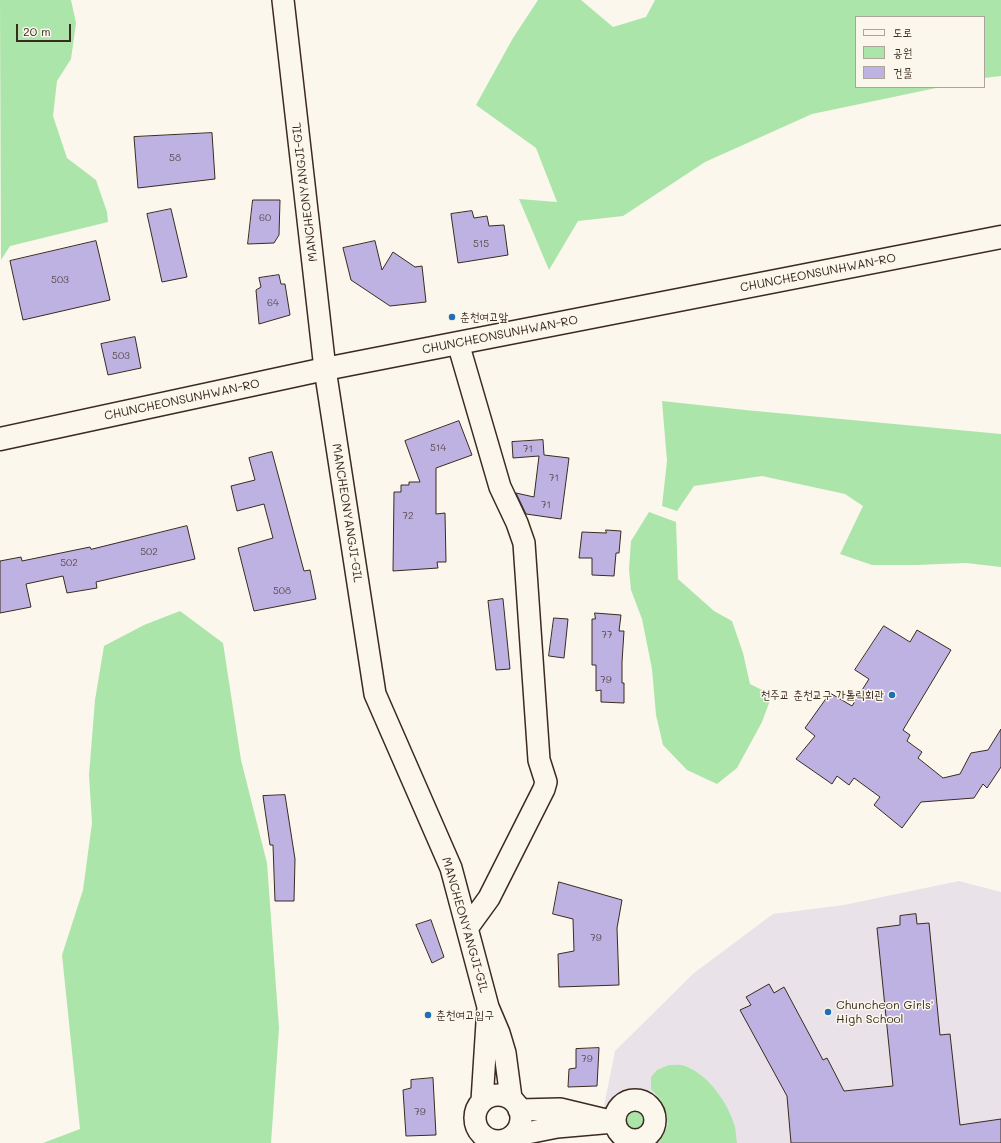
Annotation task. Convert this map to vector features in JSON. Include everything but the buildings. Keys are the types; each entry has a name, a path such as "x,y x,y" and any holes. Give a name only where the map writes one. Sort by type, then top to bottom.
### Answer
{"street":[{"name":"MANCHEONYANGJI-GIL","path":"283,0 325,369 375,694 451,868 468,927 488,1007"},
{"name":"CHUNCHEONSUNHWAN-RO","path":"0,439 325,369 1001,237"},
{"path":"458,343 500,487 517,522 524,543 539,760 546,782 544,789 489,898 468,927"},
{"path":"482,1102 488,1007"},
{"path":"488,1007 499,1033 515,1104 521,1117 517,1130 504,1140"},
{"path":"496,1095 504,1096 515,1104 560,1109 614,1122 557,1127 504,1140 491,1140 484,1136 476,1123 475,1115 477,1108 482,1102 488,1097 496,1095"}],"shaded area":[{"name":"Chuncheon Girls' High School","path":"959,881 1001,892 1001,1143 625,1143 602,1116 615,1051 694,973 773,914 844,905"}],"green space":[{"path":"0,0 71,0 76,23 71,59 57,81 53,116 67,158 96,180 107,212 108,222 10,246 1,260"},
{"path":"538,0 581,0 613,27 646,17 655,0 1001,0 1001,76 985,78 985,16 855,16 855,88 936,88 812,114 705,162 623,216 578,221 549,270 519,199 557,202 536,148 476,105 513,38"},
{"path":"662,401 1001,434 1001,567 966,563 872,565 840,554 863,506 845,494 762,476 694,486 677,511 662,506 667,461"},
{"path":"649,512 676,522 678,579 714,611 732,621 743,653 750,684 772,695 762,722 737,768 717,784 687,770 663,745 656,715 652,669 642,619 631,590 629,569 631,541"},
{"path":"180,611 223,643 241,760 267,863 279,1028 271,1143 43,1143 80,1129 62,955 83,890 92,823 89,775 95,700 104,646 144,625"},
{"path":"669,1065 685,1066 694,1070 710,1083 728,1109 735,1127 737,1143 659,1143 668,1125 666,1112 661,1100 651,1089 651,1077 657,1070"},
{"path":"636,1108 645,1111 648,1120 645,1129 636,1132 627,1129 624,1120 627,1111"}],"place":[{"name":"춘천여고앞","path":"452,317"},
{"name":"천주교 춘천교구 가톨릭회관","path":"892,695"},
{"name":"Chuncheon Girls' High School","path":"828,1012"},
{"name":"춘천여고입구","path":"428,1015"}]}
